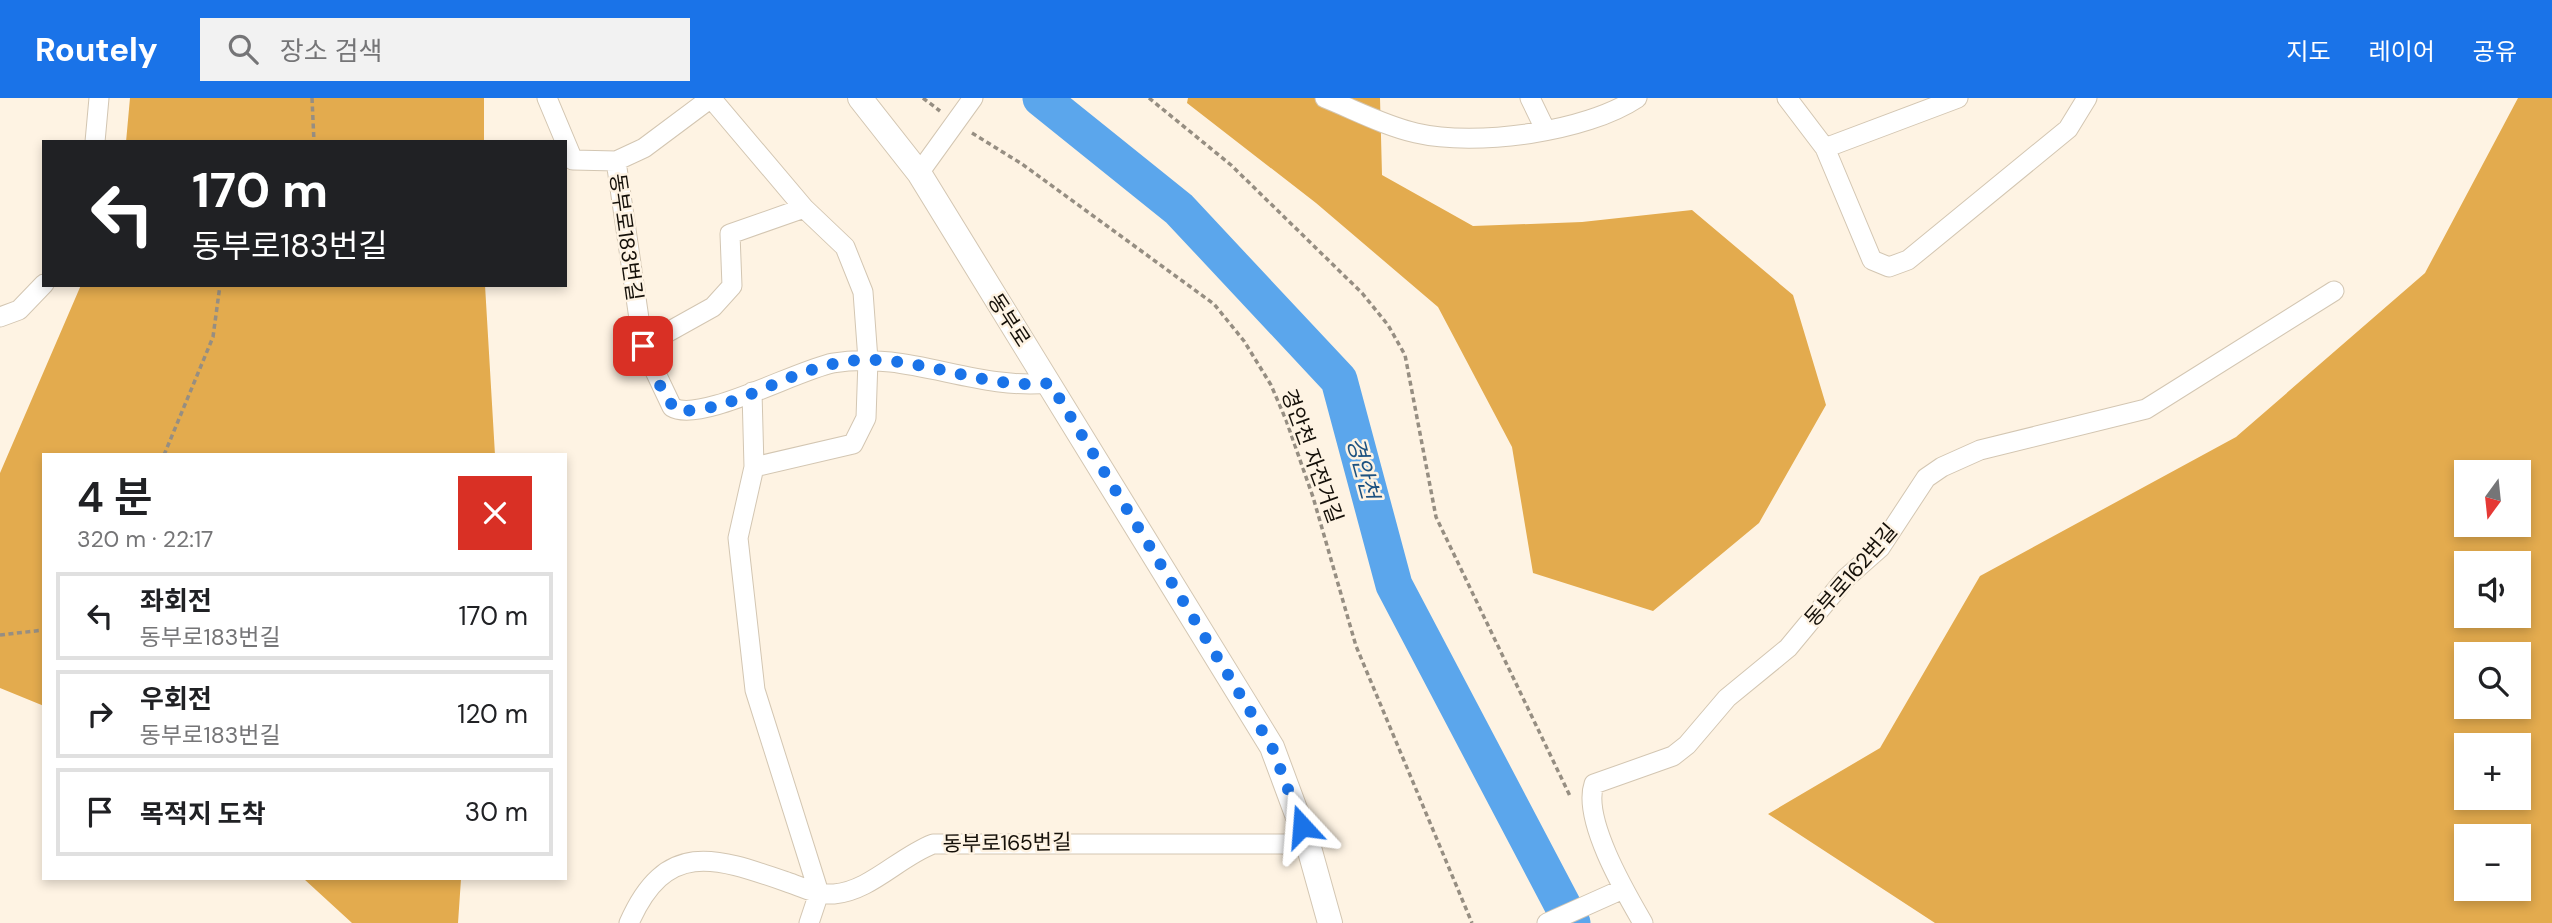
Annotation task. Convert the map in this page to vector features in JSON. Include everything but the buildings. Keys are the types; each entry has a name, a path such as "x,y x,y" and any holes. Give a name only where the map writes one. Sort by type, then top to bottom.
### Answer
{"main road":[{"name":"동부로","path":"860,98 923,167 1050,383 1272,747 1308,844 1330,923"},
{"path":"880,98 1279,736 1320,840 1341,923"}],"street":[{"path":"95,140 99,98"},
{"path":"547,98 565,140"},
{"path":"711,98 804,208 845,247 863,292 869,359 866,418 853,444 754,467"},
{"name":"동부로183번길","path":"711,98 644,148 616,161 643,346 666,399 680,412 716,406 814,367 869,359 917,364 996,383 1021,386 1050,383"},
{"path":"923,167 973,98"},
{"path":"1325,98 1393,126 1438,136 1471,138 1545,129 1594,118 1637,98"},
{"path":"1530,98 1545,129"},
{"path":"1787,98 1825,148 1872,261 1889,267 1898,265 2068,129 2087,98"},
{"path":"1825,148 1958,98"},
{"path":"567,146 573,160 616,161"},
{"path":"643,346 713,307 732,286 730,234 804,208"},
{"path":"0,317 19,310 42,286"},
{"name":"동부로162번길","path":"1623,889 1591,808 1594,784 1673,756 1687,746 1727,698 1788,648 1846,578 1880,548 1926,478 1942,467 1980,450 2146,409 2248,342 2334,291"},
{"path":"752,392 754,467 738,538 755,690 819,893 809,923"},
{"name":"동부로165번길","path":"629,923 639,901 663,872 677,864 694,860 714,860 737,865 819,893 835,894 853,889 913,852 933,844 962,841 1308,844"},
{"path":"1547,923 1623,889 1643,923"}],"path":[{"path":"312,98 314,140"},
{"name":"경안천 자전거길","path":"923,98 956,123 1022,164 1214,304 1244,341 1271,385 1286,420 1313,497 1356,646 1472,923"},
{"path":"1149,98 1231,165 1362,293 1388,325 1405,355 1436,517 1573,802"},
{"path":"165,453 213,337 220,287"},
{"path":"0,635 42,630"}],"shaded area":[{"path":"130,98 484,98 484,140 126,140"},
{"path":"1188,98 1380,98 1382,175 1473,226 1582,222 1692,210 1793,295 1826,405 1759,523 1653,611 1533,573 1512,447 1438,307 1316,203 1187,103"},
{"path":"2518,98 2552,98 2552,923 1935,923 1768,814 1880,748 1980,576 2236,437 2425,273"},
{"path":"80,287 485,287 495,453 42,453 42,705 0,688 0,473"},
{"path":"305,880 461,880 458,923 352,923"}],"waterway":[{"name":"경안천","path":"1041,98 1179,209 1339,380 1394,585 1572,923"}],"route":[{"path":"643,346 666,399 680,412 716,406 814,367 869,359 917,364 961,377 996,383 1021,386 1050,383 1272,747 1302,826"}]}
